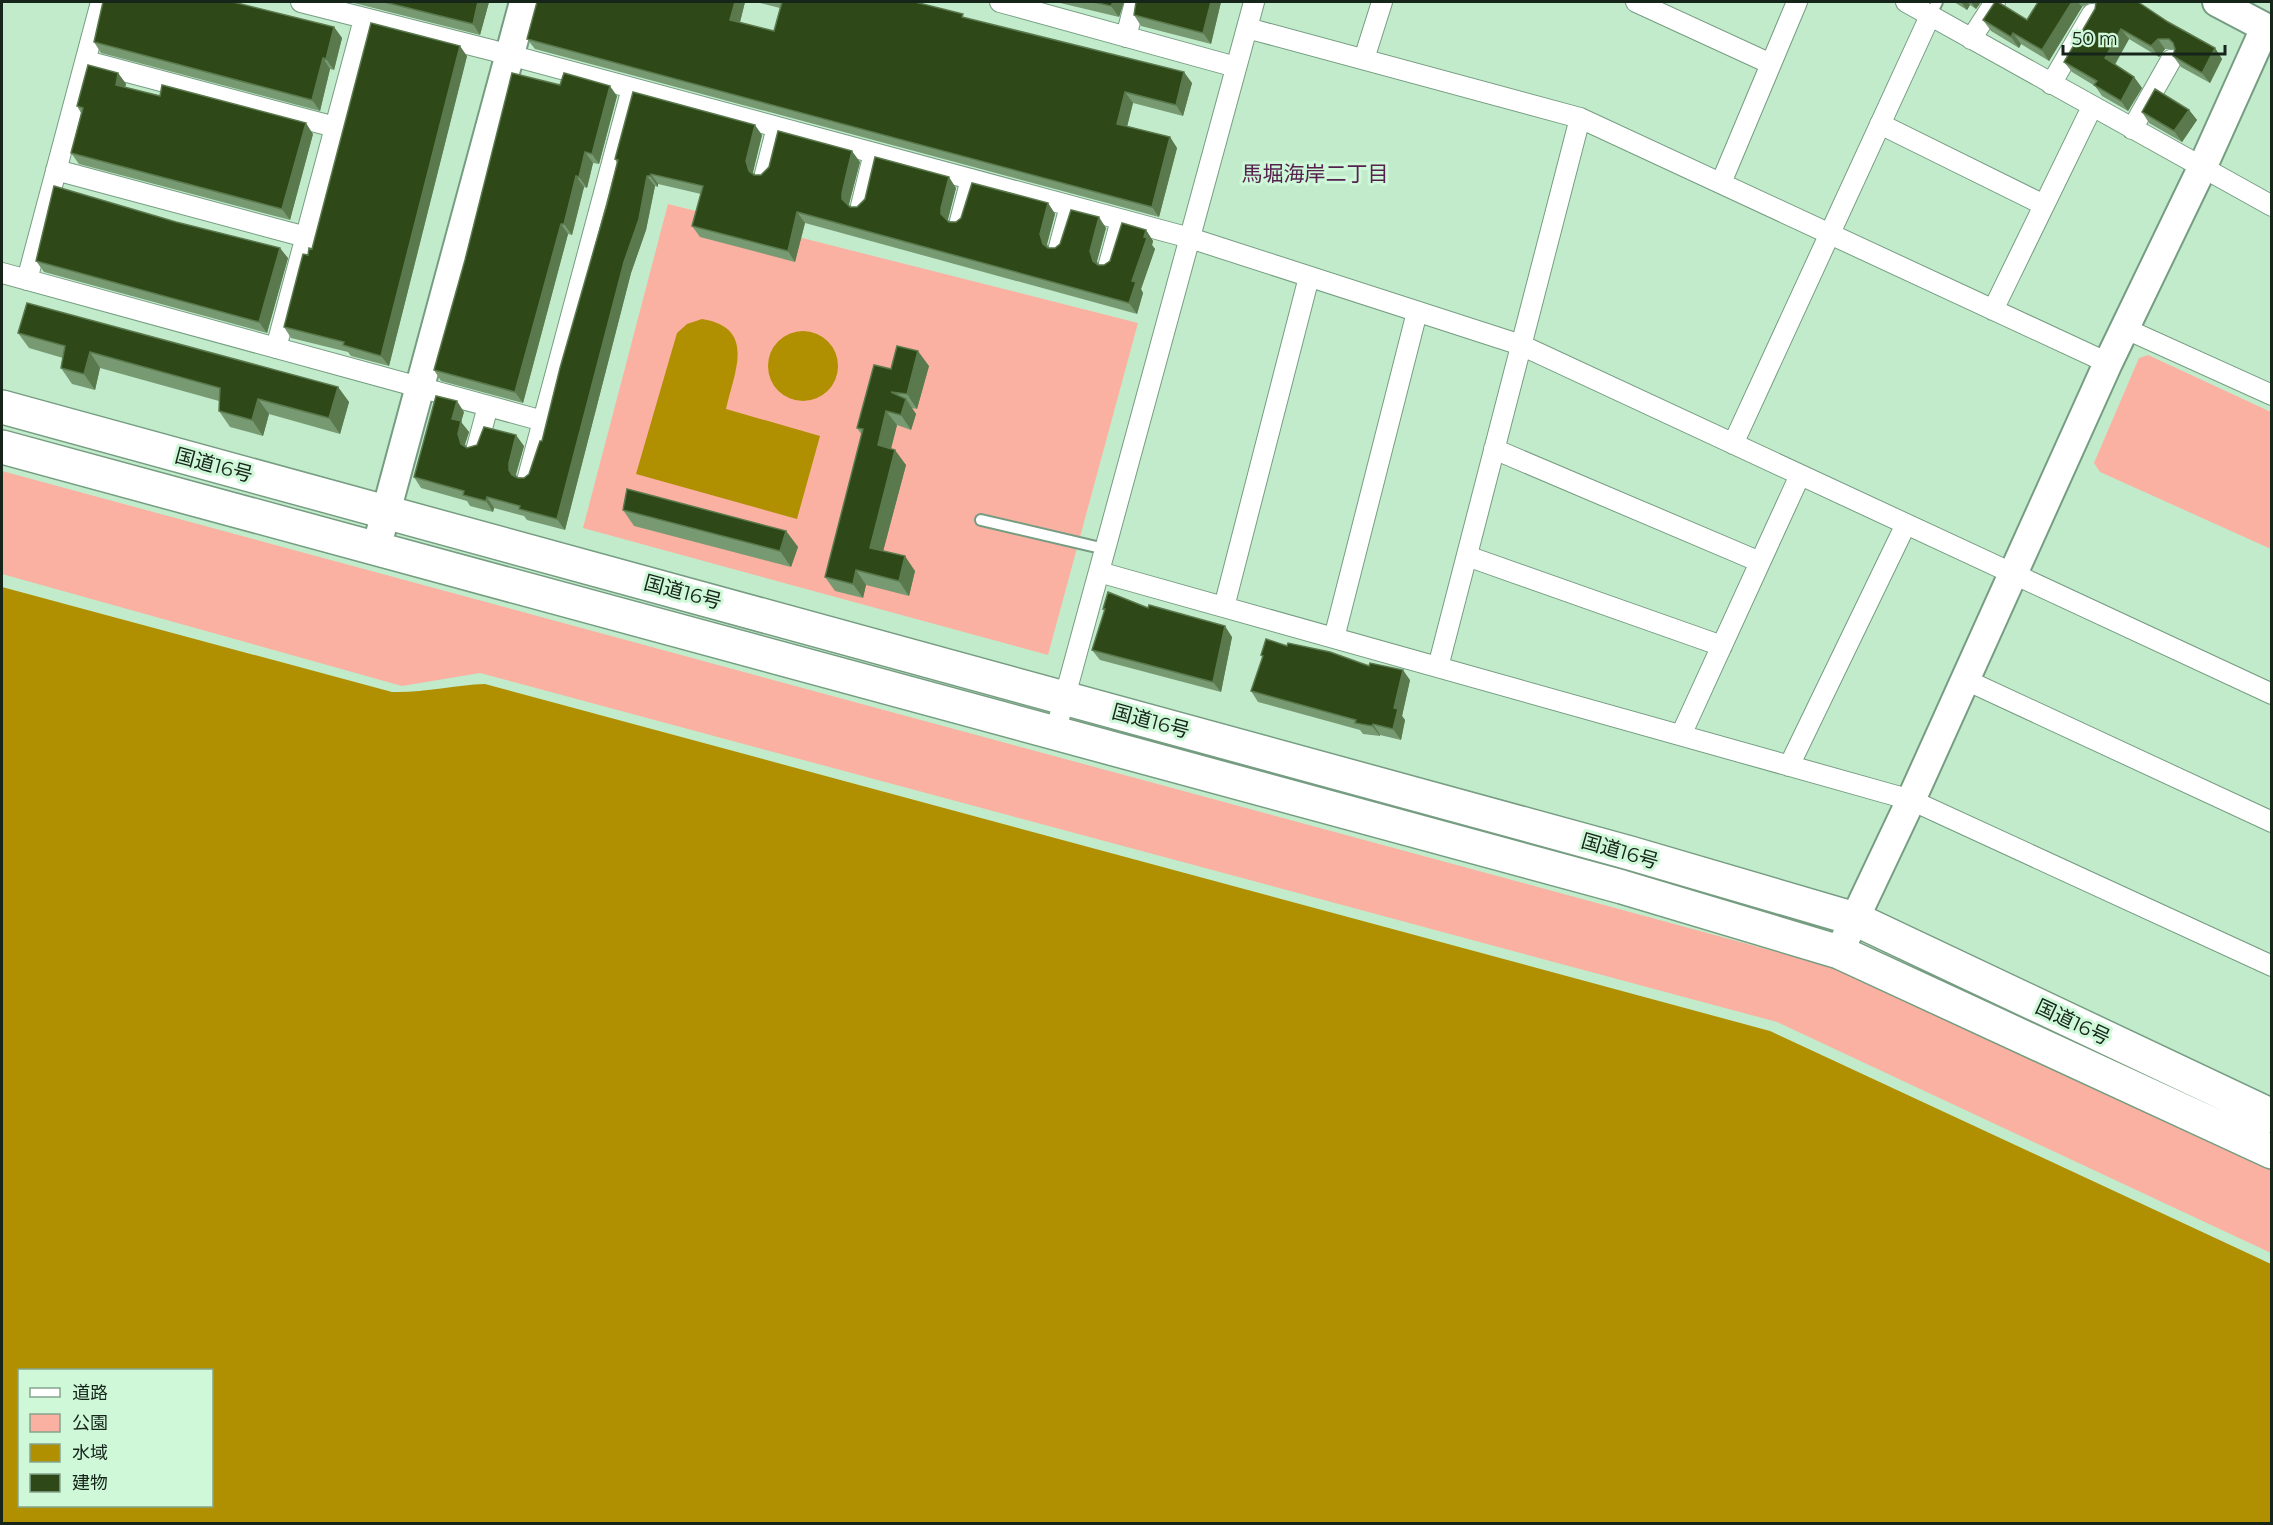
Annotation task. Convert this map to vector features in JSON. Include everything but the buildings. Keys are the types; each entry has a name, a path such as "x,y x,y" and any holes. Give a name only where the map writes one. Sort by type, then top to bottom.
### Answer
{"highway":[{"name":"国道16号","path":"2,407 1630,853 1855,919 2271,1116"},
{"name":"国道16号","path":"2,447 1622,887 1839,952 2271,1152"}],"street":[{"path":"27,280 101,2"},
{"path":"301,2 510,55 1190,238 1521,345 2271,694"},
{"path":"376,549 524,2"},
{"path":"1000,2 1236,68"},
{"path":"1126,37 1135,2"},
{"path":"1055,733 1254,2"},
{"path":"1364,59 1382,2"},
{"path":"1636,2 1771,64"},
{"path":"1721,183 1797,2"},
{"path":"1906,2 1934,9 1971,39 2271,206"},
{"path":"1971,39 1995,2"},
{"path":"1839,952 1966,680 2108,363 2268,29 2221,3"},
{"path":"1733,444 1934,9"},
{"path":"2051,84 2092,14"},
{"path":"276,348 364,19"},
{"path":"1247,28 1580,118 2108,363"},
{"path":"2133,129 2171,60"},
{"path":"86,61 335,127"},
{"path":"528,477 632,88"},
{"path":"1993,310 2092,107"},
{"path":"1438,667 1580,118"},
{"path":"1880,124 2044,205"},
{"path":"765,174 777,127"},
{"path":"861,206 874,153"},
{"path":"56,170 306,237"},
{"path":"960,221 971,179"},
{"path":"1059,247 1070,206"},
{"path":"1109,264 1121,220"},
{"path":"2,273 543,421"},
{"path":"1224,607 1309,277"},
{"path":"1335,638 1417,312"},
{"path":"2126,329 2271,395"},
{"path":"477,447 488,406"},
{"path":"1494,449 1760,562"},
{"path":"1681,735 1800,475"},
{"path":"1790,766 1906,524"},
{"path":"1467,556 1722,646"},
{"path":"1099,572 1911,800 2271,966"},
{"path":"1966,680 2271,822"}],"lane":[{"path":"981,520 1105,549"}],"green space":[{"path":"668,204 1138,323 1048,655 583,528"},
{"path":"2148,355 2271,412 2271,549 2100,472 2094,463 2139,358"},
{"path":"2,471 1833,967 2271,1170 2271,1253 1777,1022 480,673 402,686 2,574"}],"water":[{"path":"702,319 719,324 730,332 736,342 738,354 726,409 820,436 797,519 636,474 677,333 687,324"},
{"path":"803,331 816,334 828,341 835,353 838,366 835,379 828,391 816,398 803,401 790,398 778,391 771,379 768,366 771,353 778,341 790,334"},
{"path":"2,587 392,692 485,684 1770,1031 2271,1264 2271,1523 2,1523"}],"district":[{"name":"馬堀海岸二丁目","path":"1315,174"}]}
